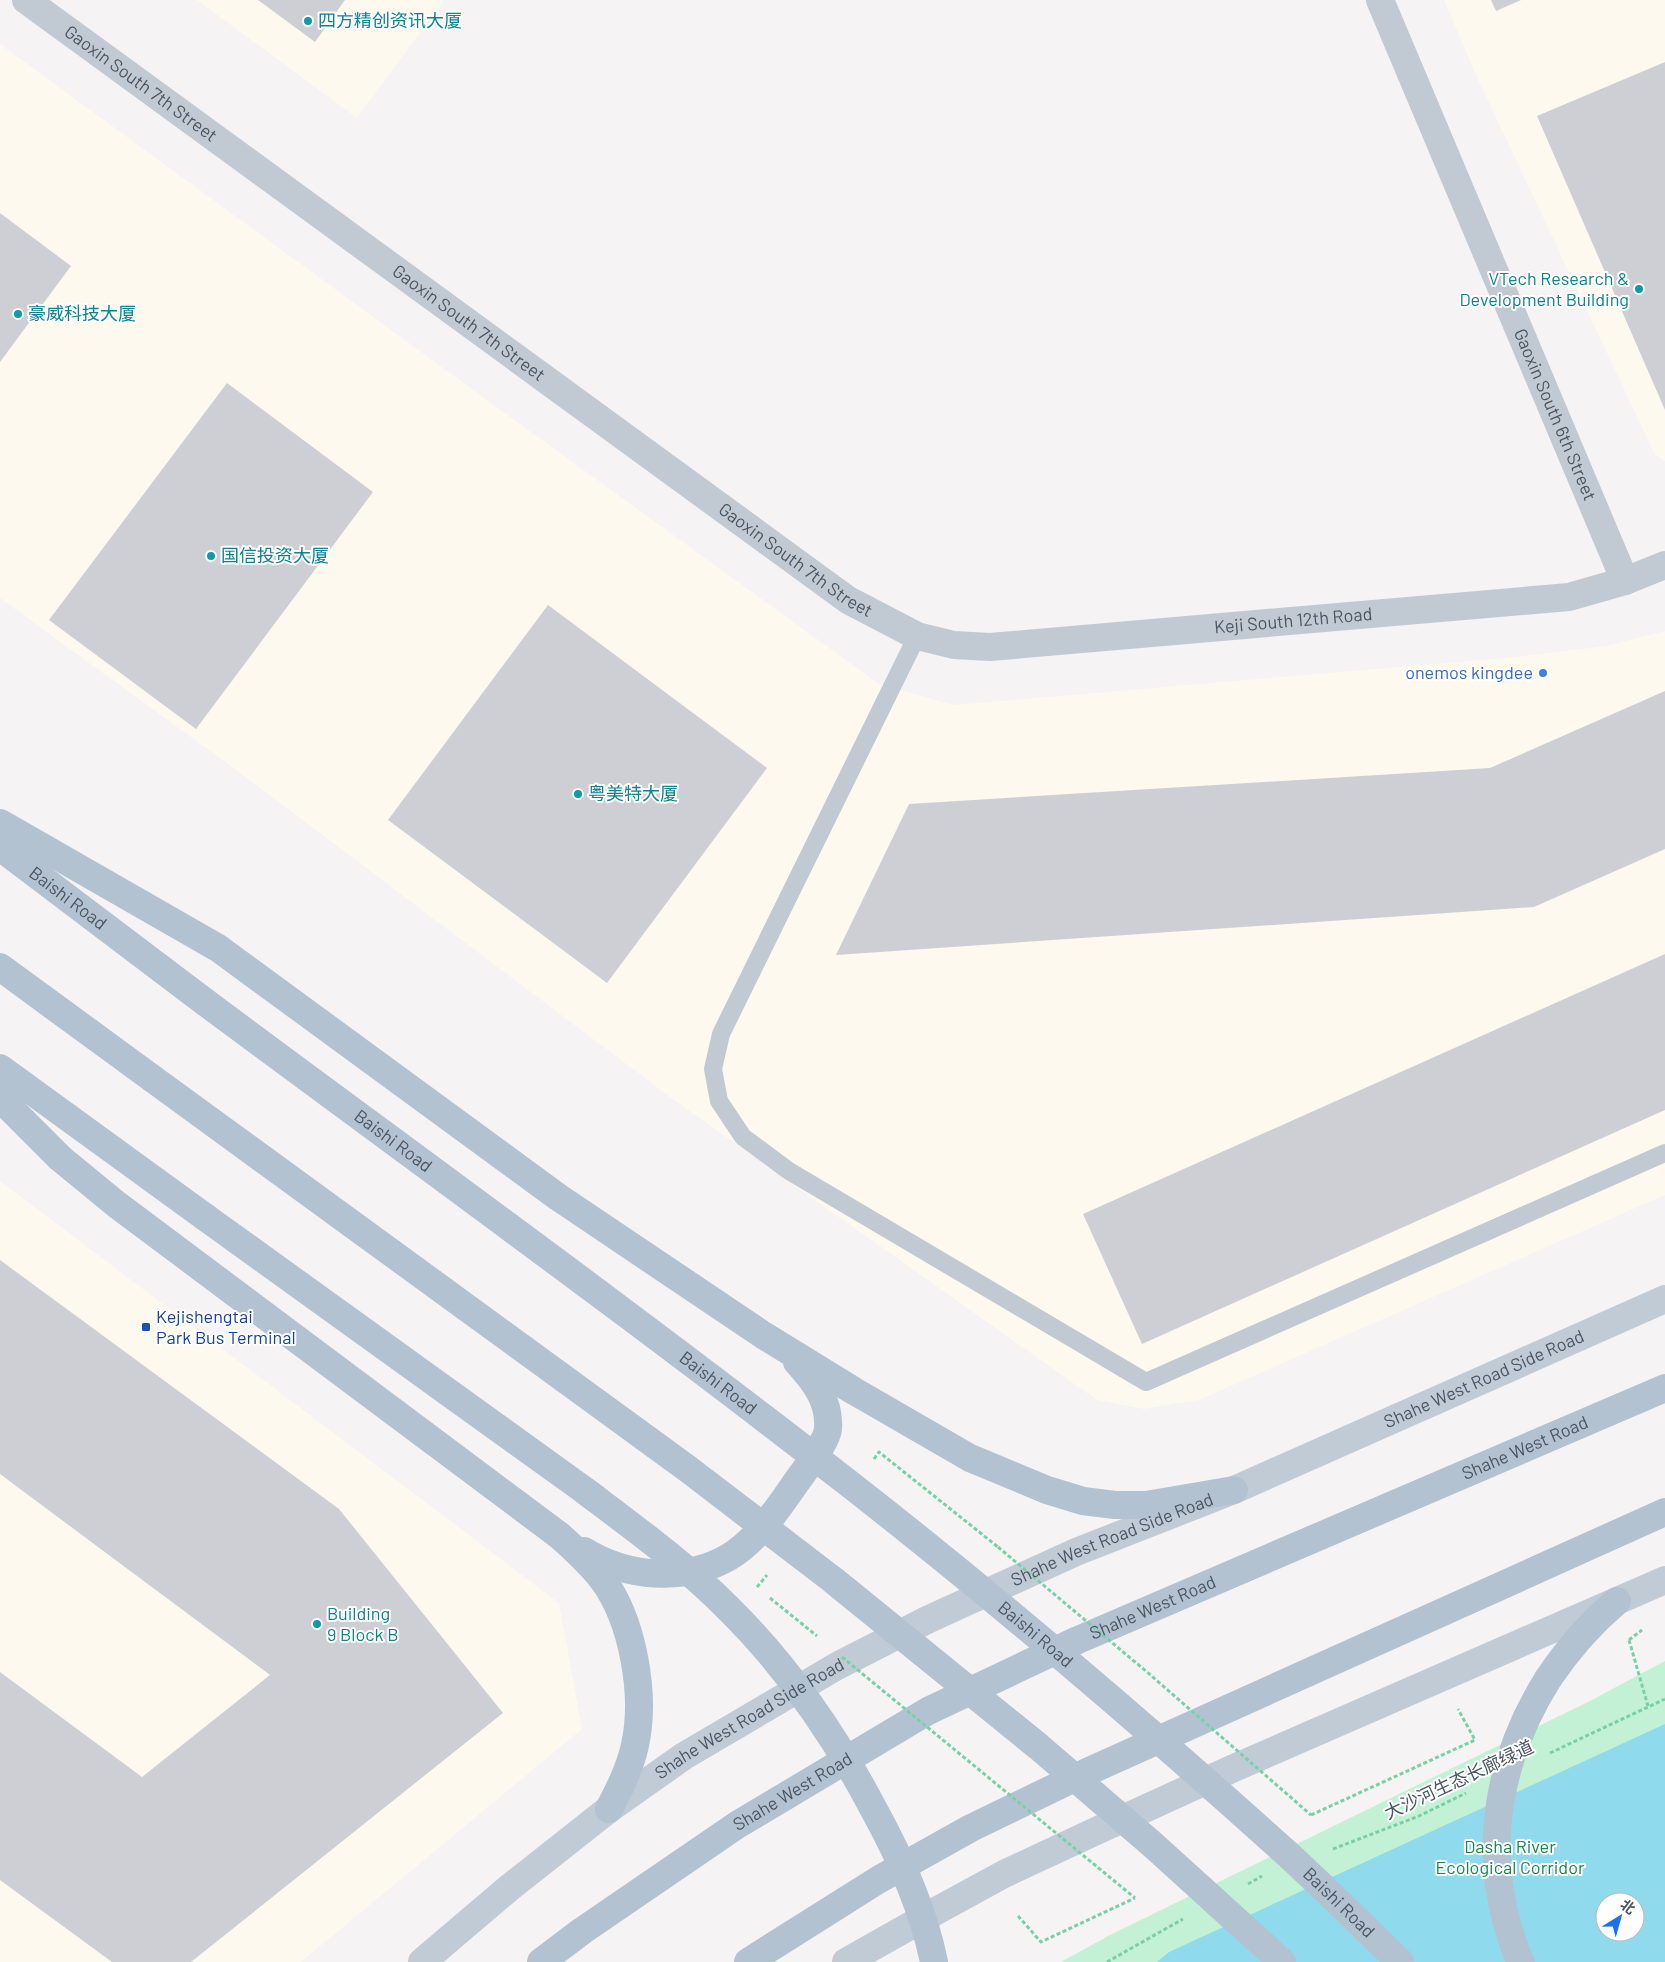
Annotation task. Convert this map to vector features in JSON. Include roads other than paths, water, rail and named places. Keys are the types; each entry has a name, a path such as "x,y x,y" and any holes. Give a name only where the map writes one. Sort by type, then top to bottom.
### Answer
{"main road":[{"path":"0,823 218,948 558,1197 763,1335 854,1391 970,1458 1047,1490 1083,1501 1115,1505 1146,1505 1234,1490"},
{"name":"Baishi Road","path":"0,847 205,1002 722,1386 848,1483 980,1589 1124,1710 1285,1852 1400,1962"},
{"path":"0,967 688,1469 832,1580 1039,1747 1153,1845 1282,1962"},
{"path":"0,1068 584,1490 640,1533 726,1606 762,1644 796,1685 829,1730 857,1778 901,1864 918,1907 934,1962"},
{"path":"0,1098 60,1158 116,1204 560,1536 594,1557 621,1568 651,1573 681,1573 706,1567 729,1556 752,1538 774,1513 810,1462 828,1431 827,1406 817,1385 795,1359 763,1335"},
{"name":"Shahe West Road Side Road","path":"422,1962 509,1888 609,1809 684,1756 752,1714 845,1662 927,1620 1058,1560 1234,1490 1665,1299"},
{"name":"Shahe West Road","path":"542,1962 606,1914 737,1825 928,1711 1078,1640 1665,1388"},
{"path":"748,1962 878,1880 980,1824 1086,1772 1665,1512"},
{"path":"560,1536 603,1580 623,1622 635,1663 639,1717 635,1744 625,1778 609,1809"},
{"path":"846,1962 1004,1874 1094,1832 1234,1768 1665,1580"},
{"path":"1521,1962 1516,1954 1501,1901 1496,1851 1498,1815 1503,1785 1522,1726 1548,1679 1578,1638 1617,1601"}],"street":[{"name":"Gaoxin South 7th Street","path":"26,0 848,600 916,636"},
{"name":"Gaoxin South 6th Street","path":"1380,0 1625,581"},
{"name":"Keji South 12th Road","path":"916,636 954,645 990,648 1569,597 1625,581 1665,565"}],"lane":[{"path":"916,636 721,1034 713,1069 719,1101 743,1137 789,1171 1146,1382 1665,1153"}],"water":[{"name":"Dasha River Ecological Corridor","path":"1665,1724 1665,1962 1157,1962 1169,1952"}],"place":[{"name":"四方精创资讯大厦","path":"308,21"},
{"name":"VTech Research & Development Building","path":"1639,289"},
{"name":"豪威科技大厦","path":"18,314"},
{"name":"国信投资大厦","path":"211,556"},
{"name":"onemos kingdee","path":"1543,673"},
{"name":"粤美特大厦","path":"578,794"},
{"name":"Kejishengtai Park Bus Terminal","path":"146,1327"},
{"name":"Building 9 Block B","path":"317,1624"}]}
